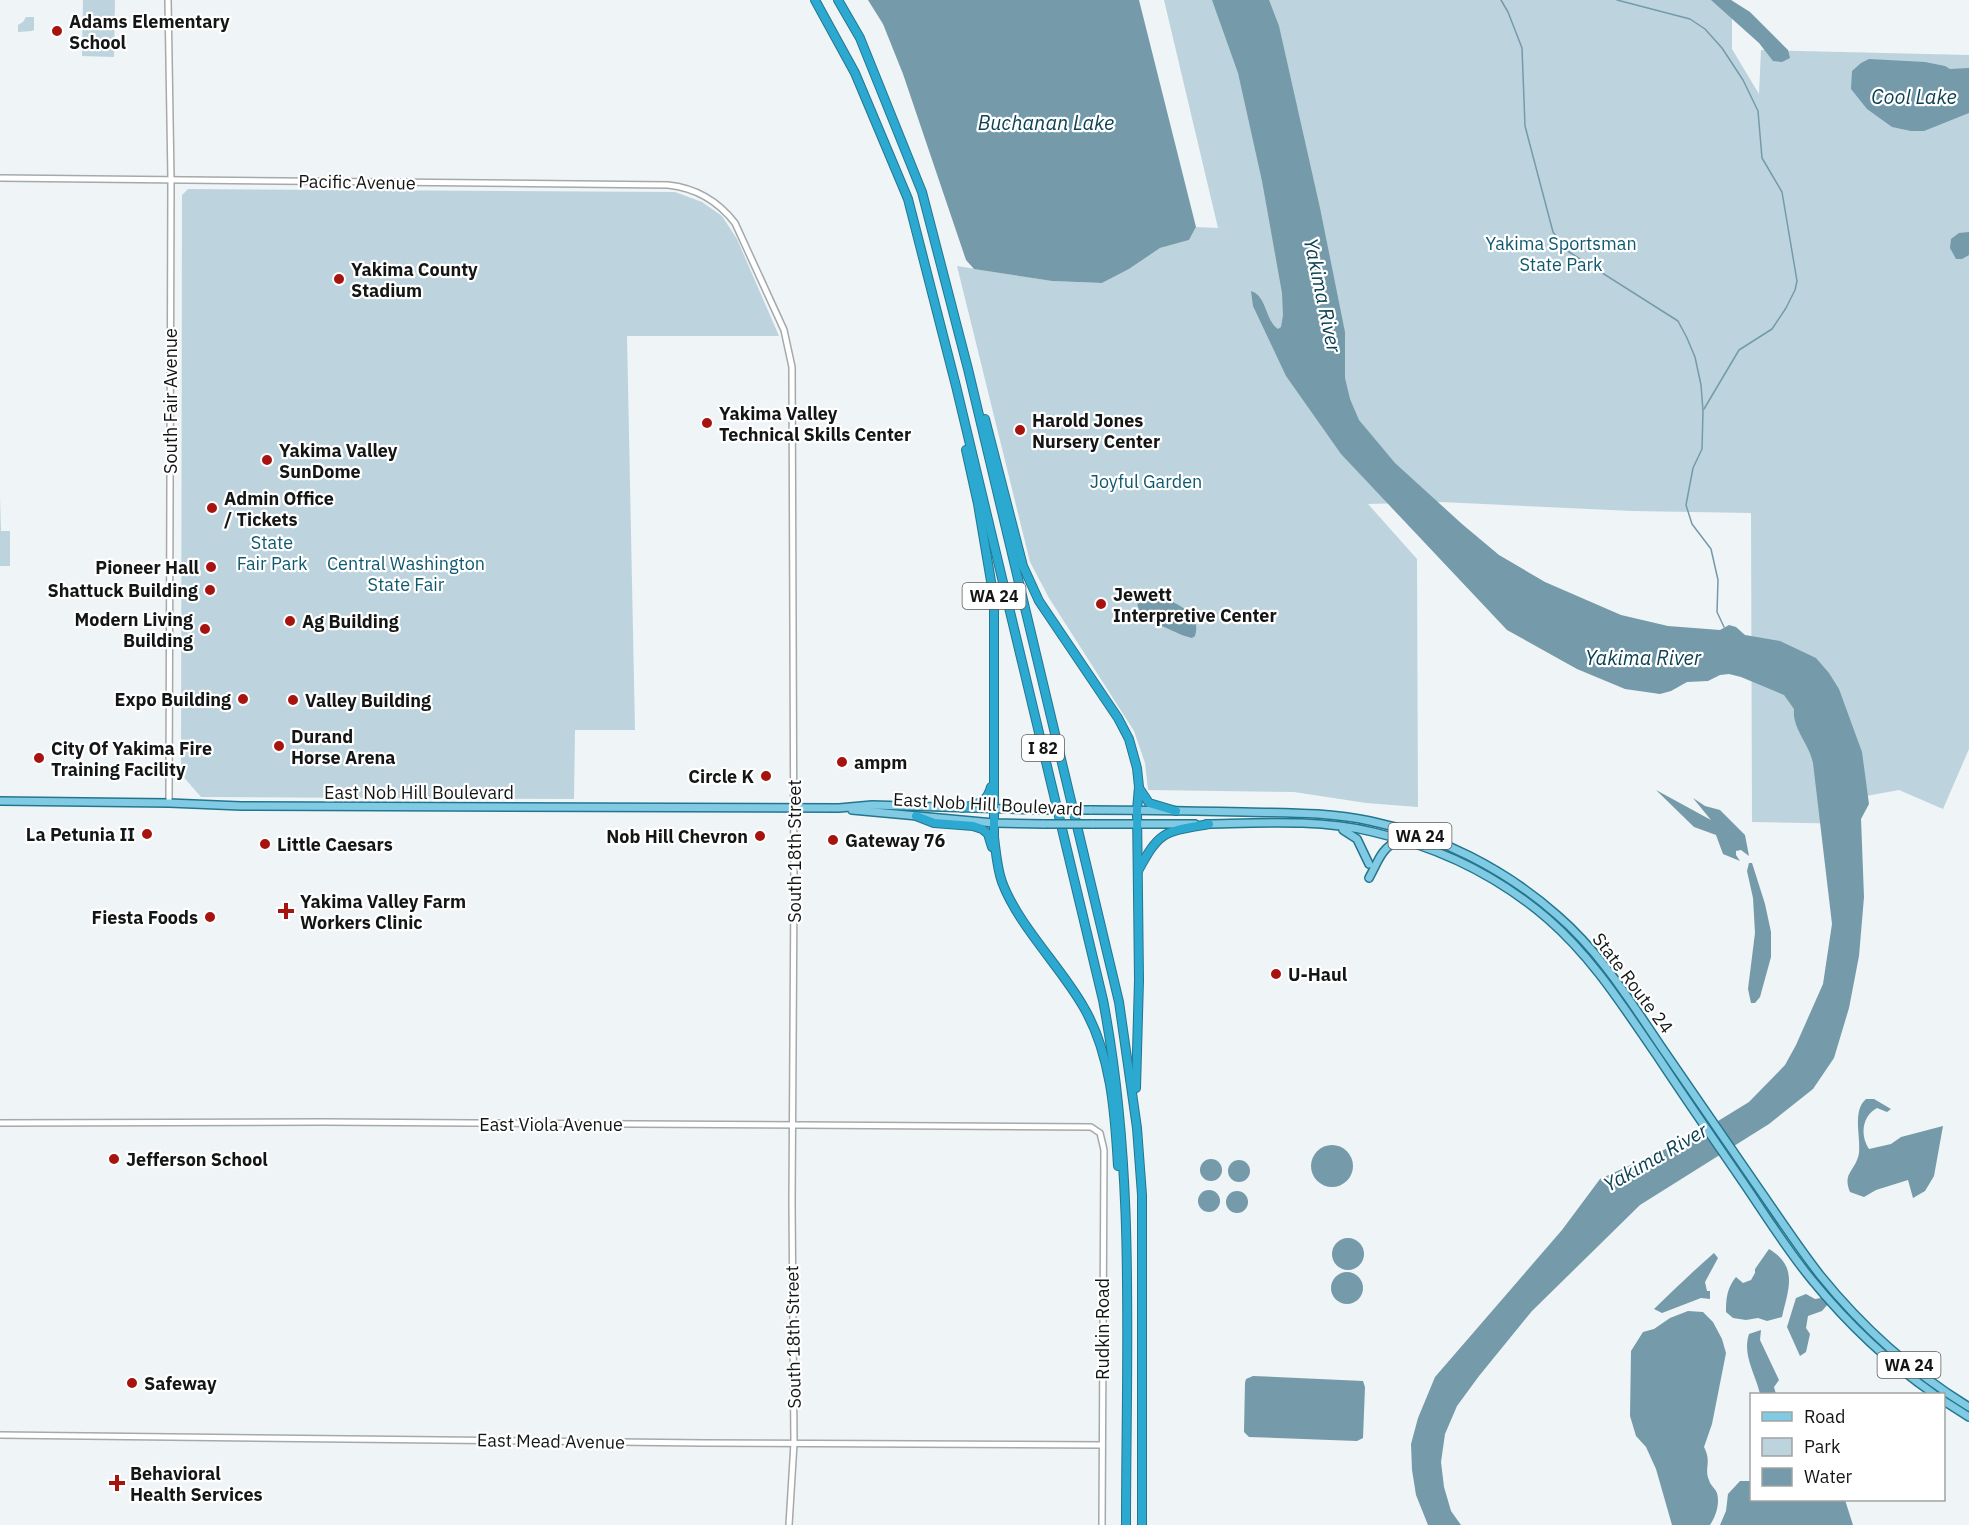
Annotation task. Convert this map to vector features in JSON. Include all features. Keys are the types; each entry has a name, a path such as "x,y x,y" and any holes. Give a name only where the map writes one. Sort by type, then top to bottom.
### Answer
{"highway":[{"name":"I 82","path":"815,0 855,73 908,199 956,386 1103,1000 1112,1050 1123,1144 1126,1257 1126,1525"},
{"name":"I 82","path":"838,0 860,38 922,192 968,369 1117,993 1137,1128 1142,1195 1142,1525"},
{"name":"WA 24","path":"968,369 984,416 1023,566 1039,601 1118,718 1129,739 1137,768 1139,787 1149,803 1176,811"},
{"name":"WA 24","path":"956,386 994,598 994,823 998,867 1011,900 1083,1005 1107,1068 1117,1148 1121,1222 1126,1257"},
{"path":"962,808 982,803 989,796 994,780"},
{"path":"1137,1128 1139,980 1137,810 1139,787"},
{"path":"916,816 934,823 973,826 982,829 988,834 998,867"},
{"name":"WA 24","path":"1137,872 1158,838 1172,830 1209,824"}],"main road":[{"name":"East Nob Hill Boulevard","path":"0,801 235,806 838,808 872,805 1041,810 1137,810"},
{"name":"East Nob Hill Boulevard","path":"838,808 994,823 1137,825"},
{"name":"State Route 24","path":"1137,810 1301,813 1370,821 1400,829 1466,854 1515,883 1558,916 1593,952 1638,1012 1822,1278 1855,1315 1900,1358 1969,1407"},
{"name":"State Route 24","path":"1137,825 1276,822 1370,831 1399,838 1451,857 1495,880 1528,903 1581,951 1609,986 1812,1280 1884,1355 1932,1393"},
{"path":"1338,827 1357,839 1369,864"},
{"path":"1369,878 1380,854 1399,838"},
{"name":"WA 24","path":"1945,1402 1969,1417"}],"street":[{"name":"South Fair Avenue","path":"168,0 171,179 169,803"},
{"name":"Pacific Avenue","path":"0,178 668,185 692,190 711,199"},
{"name":"South 18th Street","path":"711,199 725,211 739,231 784,330 791,360 794,1443 789,1525"},
{"name":"East Viola Avenue","path":"0,1123 322,1122 1086,1126 1100,1133"},
{"name":"Rudkin Road","path":"1100,1133 1104,1150 1101,1525"},
{"name":"East Mead Avenue","path":"0,1435 1102,1445"}],"green space":[{"path":"83,0 115,0 114,57 82,56"},
{"name":"Yakima Sportsman State Park","path":"1164,0 1732,0 1732,49 1759,94 1761,50 1969,55 1969,749 1943,809 1899,790 1855,798 1856,824 1752,822 1751,513 1632,511 1441,502 1368,504 1417,559 1418,807 1366,803 1294,792 1148,790 1145,763 1134,731 1049,598 1030,562 957,266 1052,281 1102,283 1129,269 1160,248 1189,240 1196,227 1218,228"},
{"path":"26,17 34,17 34,30 18,32 18,25"},
{"name":"Central Washington State Fair","path":"188,189 675,192 702,202 722,216 737,239 779,336 627,336 635,730 575,730 574,799 201,797 181,774 182,195"},
{"path":"0,496 1,531 10,531 10,566 0,566"}],"water":[{"name":"Buchanan Lake","path":"868,0 1139,0 1196,227 1189,240 1160,248 1129,269 1102,283 1052,281 974,269 966,260 903,74 883,24"},
{"name":"Yakima River","path":"1212,0 1269,0 1279,26 1320,208 1345,332 1345,378 1350,399 1359,420 1395,463 1499,555 1545,582 1621,615 1668,626 1720,630 1729,625 1736,627 1745,635 1780,641 1816,658 1839,689 1862,752 1869,804 1861,819 1864,897 1859,956 1849,1008 1834,1058 1813,1089 1769,1124 1640,1205 1532,1311 1479,1376 1457,1406 1445,1434 1441,1462 1444,1487 1451,1511 1461,1525 1428,1525 1416,1495 1411,1444 1418,1418 1435,1377 1562,1230 1600,1179 1692,1137 1749,1102 1785,1065 1796,1045 1823,984 1832,924 1813,763 1798,730 1794,709 1784,695 1729,674 1720,675 1708,681 1687,682 1660,694 1625,689 1577,669 1507,630 1341,454 1286,376 1253,306 1251,291 1260,298 1274,325 1278,329 1281,327 1282,293 1262,181 1238,73"},
{"path":"1711,0 1731,0 1750,12 1788,50 1790,58 1782,62 1773,61 1759,43"},
{"name":"Cool Lake","path":"1869,59 1925,62 1950,69 1969,68 1969,113 1924,131 1892,127 1867,109 1851,89 1852,71"},
{"path":"1969,232 1969,255 1956,259 1950,248 1951,239 1959,233"},
{"path":"1149,594 1174,602 1189,613 1194,619 1195,636 1192,638 1181,635 1143,616 1137,602 1141,595"},
{"path":"1656,790 1711,820 1693,798 1705,806 1720,810 1745,835 1749,856 1741,850 1736,851 1740,861 1723,854 1716,835 1694,827"},
{"path":"1749,863 1753,866 1771,932 1771,957 1760,997 1755,1003 1751,1003 1748,989 1755,933 1753,898 1747,871"},
{"path":"1866,1099 1874,1099 1891,1109 1887,1112 1877,1108 1868,1116 1864,1126 1864,1138 1869,1149 1891,1144 1901,1137 1943,1126 1934,1176 1925,1191 1913,1198 1908,1180 1876,1190 1864,1197 1850,1192 1848,1180 1859,1153 1859,1110"},
{"path":"1332,1145 1347,1151 1353,1166 1347,1181 1332,1187 1317,1181 1311,1166 1317,1151"},
{"path":"1211,1159 1219,1162 1222,1170 1219,1178 1211,1181 1203,1178 1200,1170 1203,1162"},
{"path":"1239,1160 1247,1163 1250,1171 1247,1179 1239,1182 1231,1179 1228,1171 1231,1163"},
{"path":"1209,1190 1217,1193 1220,1201 1217,1209 1209,1212 1201,1209 1198,1201 1201,1193"},
{"path":"1237,1191 1245,1194 1248,1202 1245,1210 1237,1213 1229,1210 1226,1202 1229,1194"},
{"path":"1348,1238 1359,1243 1364,1254 1359,1265 1348,1270 1337,1265 1332,1254 1337,1243"},
{"path":"1769,1249 1785,1263 1788,1271 1788,1288 1782,1317 1767,1321 1758,1318 1746,1320 1733,1318 1726,1312 1731,1285 1736,1277 1743,1283 1751,1280 1755,1269"},
{"path":"1714,1253 1718,1258 1705,1282 1707,1291 1710,1291 1710,1299 1701,1298 1662,1313 1654,1309 1691,1274"},
{"path":"1347,1272 1358,1277 1363,1288 1358,1299 1347,1304 1336,1299 1331,1288 1336,1277"},
{"path":"1806,1294 1815,1299 1821,1298 1828,1304 1822,1311 1808,1316 1806,1328 1810,1334 1806,1352 1800,1356 1787,1327 1796,1298"},
{"path":"1688,1311 1703,1312 1713,1322 1726,1353 1712,1424 1704,1447 1708,1476 1718,1497 1717,1510 1710,1525 1672,1525 1656,1469 1646,1447 1636,1436 1630,1416 1631,1351 1643,1332 1654,1329 1670,1318"},
{"path":"1761,1330 1760,1340 1779,1380 1774,1387 1776,1393 1760,1393 1748,1357 1749,1334"},
{"path":"1253,1376 1363,1381 1365,1387 1363,1438 1357,1441 1249,1437 1244,1432 1245,1383 1246,1379"},
{"path":"1740,1481 1750,1481 1750,1501 1845,1501 1853,1525 1720,1525 1726,1511 1728,1494"}],"waterway":[{"path":"1501,0 1522,48 1525,126 1553,232 1566,250 1678,321 1695,357 1701,385 1703,411 1702,449 1693,468 1686,505 1692,524 1711,549 1718,580 1717,612 1724,627"},
{"path":"1617,0 1690,19 1705,29 1722,48 1743,80 1758,111 1762,158 1782,192 1797,281 1795,290 1772,329 1739,350 1704,409"}],"place":[{"name":"Adams Elementary School","path":"57,31"},
{"name":"Yakima County Stadium","path":"339,279"},
{"name":"Yakima Valley Technical Skills Center","path":"707,423"},
{"name":"Harold Jones Nursery Center","path":"1020,430"},
{"name":"Yakima Valley SunDome","path":"267,460"},
{"name":"Admin Office / Tickets","path":"212,508"},
{"name":"Pioneer Hall","path":"211,567"},
{"name":"Shattuck Building","path":"210,590"},
{"name":"Jewett Interpretive Center","path":"1101,604"},
{"name":"Ag Building","path":"290,621"},
{"name":"Modern Living Building","path":"205,629"},
{"name":"Expo Building","path":"243,699"},
{"name":"Valley Building","path":"293,700"},
{"name":"Durand Horse Arena","path":"279,746"},
{"name":"City Of Yakima Fire Training Facility","path":"39,758"},
{"name":"ampm","path":"842,762"},
{"name":"Circle K","path":"766,776"},
{"name":"La Petunia II","path":"147,834"},
{"name":"Nob Hill Chevron","path":"760,836"},
{"name":"Gateway 76","path":"833,840"},
{"name":"Little Caesars","path":"265,844"},
{"name":"Yakima Valley Farm Workers Clinic","path":"286,911"},
{"name":"Fiesta Foods","path":"210,917"},
{"name":"U-Haul","path":"1276,974"},
{"name":"Jefferson School","path":"114,1159"},
{"name":"Safeway","path":"132,1383"},
{"name":"Behavioral Health Services","path":"117,1483"}],"park label":[{"name":"Joyful Garden","path":"1146,481"},
{"name":"State Fair Park","path":"272,552"}]}
